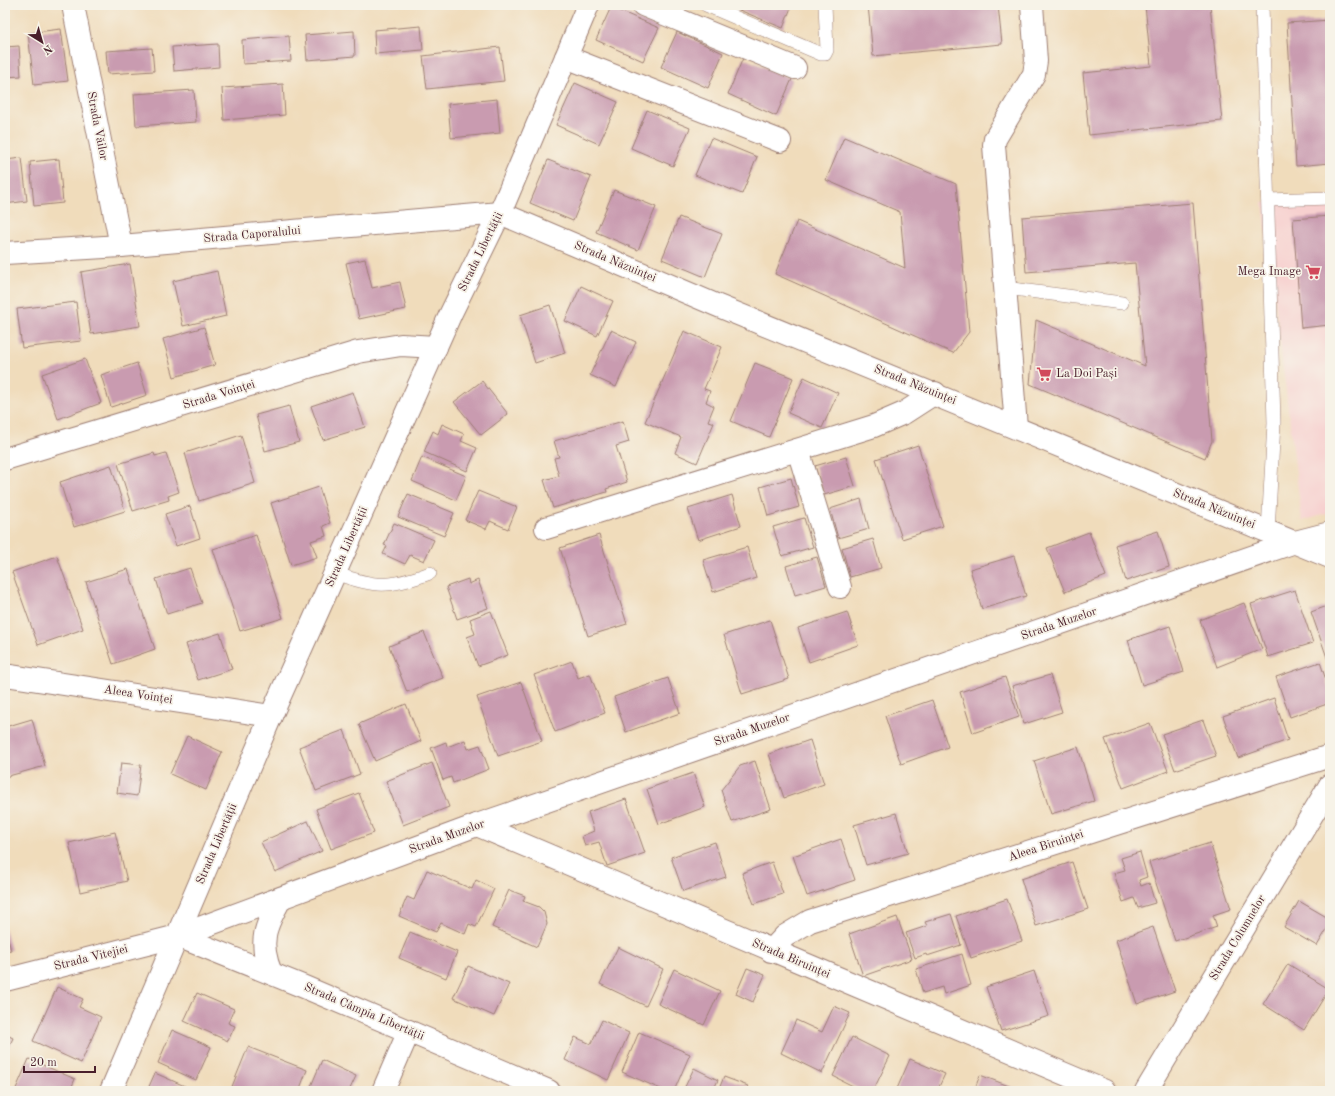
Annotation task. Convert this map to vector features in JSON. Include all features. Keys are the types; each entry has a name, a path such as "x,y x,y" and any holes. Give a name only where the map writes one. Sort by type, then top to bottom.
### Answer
{"street":[{"name":"Strada Văilor","path":"73,5 121,246"},
{"name":"Strada Libertății","path":"111,1091 271,716 436,347 500,213 588,5"},
{"path":"643,5 795,68"},
{"path":"1016,427 994,145 995,139 1034,74 1036,61 1032,5"},
{"path":"566,57 780,141"},
{"name":"Strada Caporalului","path":"5,253 121,246 500,213"},
{"name":"Strada Năzuinței","path":"500,213 716,305 935,393 1330,557"},
{"name":"Strada Voinței","path":"5,459 358,352 401,345 436,347"},
{"path":"546,528 874,426 904,413 935,393"},
{"path":"798,450 840,587"},
{"name":"Strada Muzelor","path":"178,936 477,825 1295,542 1330,533"},
{"name":"Aleea Voinței","path":"5,675 271,716"},
{"name":"Aleea Biruinței","path":"771,951 785,936 810,921 1330,756"},
{"name":"Strada Columnelor","path":"1146,1091 1330,786"},
{"name":"Strada Biruinței","path":"477,825 771,951 1105,1091"},
{"path":"271,973 265,958 263,945 265,930 270,916 281,898"},
{"name":"Strada Câmpia Libertății","path":"178,936 271,973 549,1091"},
{"name":"Strada Vitejiei","path":"5,980 178,936"},
{"path":"383,1091 409,1031"}],"lane":[{"path":"706,5 821,54 825,54 827,50 825,5"},
{"path":"1262,5 1274,423 1268,531"},
{"path":"1268,200 1330,198"},
{"path":"1005,288 1122,303"},
{"path":"335,574 360,583 374,585 408,581 430,573"}],"shaded area":[{"path":"1330,197 1330,513 1302,521 1263,203"}],"building":[{"path":"727,5 792,5 783,28"},
{"path":"868,5 998,5 1002,44 873,56"},
{"path":"1145,5 1210,5 1222,121 1089,135 1083,73 1151,66"},
{"path":"611,7 659,28 643,61 596,40"},
{"path":"1330,20 1330,163 1296,166 1287,23"},
{"path":"421,26 423,50 375,54 374,30"},
{"path":"61,29 68,81 34,85 28,33"},
{"path":"354,31 355,56 307,60 305,35"},
{"path":"677,32 723,53 708,88 661,67"},
{"path":"289,36 291,61 243,64 242,40"},
{"path":"218,44 219,67 174,71 172,47"},
{"path":"19,46 21,76 5,77 5,47"},
{"path":"500,47 504,81 427,89 423,56"},
{"path":"152,48 154,71 108,74 106,51"},
{"path":"743,58 792,79 776,116 728,94"},
{"path":"575,83 618,102 599,144 556,125"},
{"path":"283,84 285,115 224,120 222,88"},
{"path":"194,90 196,122 136,126 134,94"},
{"path":"497,99 500,133 451,138 448,104"},
{"path":"647,110 690,128 673,166 631,148"},
{"path":"844,137 956,184 969,332 953,353 775,274 797,221 905,268 900,212 826,180"},
{"path":"711,138 757,157 742,194 695,175"},
{"path":"22,158 27,201 5,204 5,160"},
{"path":"59,159 63,203 34,206 30,162"},
{"path":"548,160 591,177 573,221 530,203"},
{"path":"614,190 656,207 638,250 596,232"},
{"path":"1193,203 1212,441 1205,458 1030,384 1036,320 1145,366 1135,263 1026,272 1022,217"},
{"name":"Mega Image","path":"1330,216 1330,325 1301,328 1293,219"},
{"path":"679,217 722,234 705,277 662,259"},
{"path":"365,259 372,288 400,282 406,309 359,319 346,263"},
{"path":"130,264 140,326 91,334 81,272"},
{"path":"217,271 226,316 183,326 173,281"},
{"path":"581,286 613,301 597,336 565,321"},
{"path":"76,302 81,341 22,348 17,309"},
{"path":"550,305 565,353 535,363 520,315"},
{"path":"204,327 215,365 174,377 163,339"},
{"path":"611,330 636,342 616,387 590,375"},
{"path":"684,331 722,347 704,389 710,391 706,402 714,406 708,421 714,423 697,463 675,453 681,437 645,422"},
{"path":"85,359 101,403 58,419 42,374"},
{"path":"137,363 147,395 111,407 101,375"},
{"path":"755,363 793,378 769,437 731,421"},
{"path":"804,377 838,393 822,428 788,413"},
{"path":"482,381 508,414 481,435 454,402"},
{"path":"353,392 365,427 323,440 311,406"},
{"path":"289,406 299,442 265,451 256,415"},
{"path":"623,421 629,442 616,446 627,482 606,489 607,492 553,508 544,480 559,476 554,458 559,457 554,441"},
{"path":"442,424 464,434 461,441 477,448 467,471 424,452 433,431 438,434"},
{"path":"241,435 255,483 199,501 185,453"},
{"path":"918,445 943,526 902,539 876,459"},
{"path":"154,453 155,456 166,453 179,492 168,496 169,500 133,511 118,464"},
{"path":"422,457 466,476 456,500 412,481"},
{"path":"846,457 855,486 824,495 815,466"},
{"path":"111,465 125,511 74,527 60,482"},
{"path":"791,478 799,507 768,516 760,487"},
{"path":"319,487 330,523 323,526 326,536 311,541 317,557 291,565 271,503"},
{"path":"478,491 517,507 508,529 490,521 486,529 465,520"},
{"path":"408,494 454,513 444,536 398,517"},
{"path":"732,495 741,526 698,540 688,509"},
{"path":"861,499 869,529 838,538 830,509"},
{"path":"190,506 200,538 176,546 165,514"},
{"path":"804,518 813,547 782,556 773,527"},
{"path":"394,523 434,540 424,561 410,555 405,564 383,554 387,546 384,545"},
{"path":"1158,531 1169,567 1126,581 1115,545"},
{"path":"1089,532 1106,576 1065,592 1047,548"},
{"path":"256,535 283,618 240,631 213,549"},
{"path":"599,535 627,624 588,636 560,548"},
{"path":"873,539 881,568 850,577 842,548"},
{"path":"747,547 756,578 713,592 703,560"},
{"path":"57,556 83,629 38,645 12,572"},
{"path":"1014,556 1026,596 982,609 970,569"},
{"path":"817,557 826,586 795,595 786,566"},
{"path":"190,568 202,603 167,614 156,579"},
{"path":"128,569 155,649 113,664 86,582"},
{"path":"468,579 469,584 478,580 488,608 457,619 446,587"},
{"path":"1295,590 1313,643 1268,657 1251,604"},
{"path":"1244,603 1262,649 1217,667 1200,620"},
{"path":"1330,605 1330,666 1311,612"},
{"path":"491,611 508,655 478,666 467,637 475,634 470,619"},
{"path":"847,612 858,645 809,662 798,628"},
{"path":"770,620 789,679 742,694 724,635"},
{"path":"1170,626 1184,672 1142,685 1128,640"},
{"path":"424,632 443,678 407,692 389,646"},
{"path":"220,633 232,669 198,680 186,644"},
{"path":"572,661 578,678 590,674 605,713 555,732 534,675"},
{"path":"1320,662 1330,692 1330,703 1290,717 1276,677"},
{"path":"1050,675 1062,712 1024,724 1012,686"},
{"path":"1005,677 1019,717 973,733 960,692"},
{"path":"668,678 680,713 626,732 614,697"},
{"path":"521,682 542,741 498,756 477,697"},
{"path":"1274,698 1288,740 1238,758 1223,716"},
{"path":"932,700 948,747 901,764 885,716"},
{"path":"406,704 421,741 375,761 359,724"},
{"path":"32,719 45,766 5,777 5,727"},
{"path":"1203,720 1216,756 1175,770 1162,734"},
{"path":"1150,723 1168,771 1123,788 1105,739"},
{"path":"344,730 360,774 316,791 299,747"},
{"path":"187,736 222,752 206,790 170,774"},
{"path":"465,740 468,749 480,745 489,769 453,783 451,777 443,780 431,748 446,742 447,747"},
{"path":"810,740 824,784 784,798 769,754"},
{"path":"1078,747 1094,801 1051,814 1034,761"},
{"path":"755,761 771,809 732,822 721,790 740,766"},
{"path":"121,763 141,765 137,796 117,793"},
{"path":"432,763 449,807 403,825 386,781"},
{"path":"693,773 705,807 659,824 647,789"},
{"path":"359,793 374,833 331,849 316,809"},
{"path":"626,799 645,853 607,866 599,842 585,846 582,836 594,831 588,812"},
{"path":"896,813 908,853 866,865 854,825"},
{"path":"308,821 322,851 275,872 261,842"},
{"path":"115,832 127,881 80,892 69,843"},
{"path":"841,839 855,880 807,896 793,856"},
{"path":"715,842 726,877 683,891 671,857"},
{"path":"1210,843 1231,909 1213,915 1217,927 1175,941 1149,862"},
{"path":"1140,852 1147,877 1139,880 1141,886 1149,883 1155,903 1138,908 1134,898 1123,902 1114,873 1125,870 1121,858"},
{"path":"772,862 783,894 754,904 742,873"},
{"path":"1072,862 1088,909 1036,926 1021,879"},
{"path":"427,870 472,889 476,880 494,889 476,927 469,924 465,934 441,923 436,932 399,916 407,897 414,900"},
{"path":"509,890 525,896 523,901 539,907 544,912 547,924 537,947 492,927"},
{"path":"1007,899 1022,941 971,958 956,916"},
{"path":"1299,901 1330,919 1330,924 1317,946 1284,927"},
{"path":"951,914 961,945 927,956 926,954 915,958 906,933 927,926 925,922"},
{"path":"897,917 912,959 863,976 849,934"},
{"path":"1153,927 1175,991 1137,1004 1116,940"},
{"path":"5,928 11,950 5,951"},
{"path":"410,932 457,952 446,978 399,958"},
{"path":"618,947 663,969 646,1006 600,984"},
{"path":"962,954 971,985 944,994 942,987 923,993 916,969"},
{"path":"1288,964 1329,989 1304,1030 1263,1004"},
{"path":"468,966 509,984 494,1016 453,998"},
{"path":"747,968 765,975 753,1002 736,994"},
{"path":"674,969 720,991 704,1025 658,1004"},
{"path":"1034,971 1049,1016 1001,1031 986,987"},
{"path":"57,987 83,999 79,1007 101,1017 81,1063 33,1041"},
{"path":"197,993 234,1009 228,1023 235,1026 228,1041 184,1021"},
{"path":"834,1006 850,1013 822,1073 781,1053 796,1020 822,1032"},
{"path":"602,1020 629,1033 608,1080 565,1060 575,1037 591,1044"},
{"path":"172,1030 211,1047 196,1080 158,1063"},
{"path":"639,1032 690,1054 674,1091 665,1091 622,1072"},
{"path":"5,1034 13,1038 5,1055"},
{"path":"852,1037 890,1056 873,1091 863,1091 833,1076"},
{"path":"248,1047 307,1070 299,1091 236,1091 231,1089"},
{"path":"29,1059 75,1079 70,1091 15,1091"},
{"path":"910,1059 945,1074 937,1091 896,1091"},
{"path":"322,1060 356,1076 349,1091 309,1091"},
{"path":"694,1068 718,1080 713,1091 683,1091"},
{"path":"155,1073 196,1091 147,1091"},
{"path":"980,1075 1022,1091 974,1091"},
{"path":"724,1077 748,1086 746,1091 718,1091"}],"place":[{"name":"Mega Image","path":"1313,272"},
{"name":"La Doi Pași","path":"1044,374"}]}
